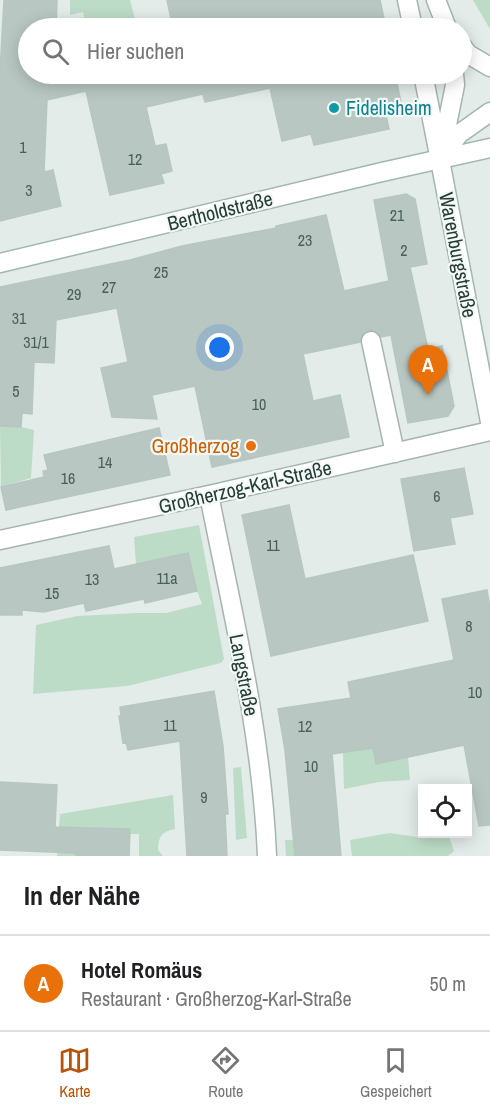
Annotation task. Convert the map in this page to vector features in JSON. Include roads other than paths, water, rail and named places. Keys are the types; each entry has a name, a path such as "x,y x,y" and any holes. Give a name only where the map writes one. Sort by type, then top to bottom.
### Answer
{"street":[{"path":"407,0 411,18"},
{"path":"436,0 443,18"},
{"path":"472,56 489,67"},
{"name":"Warenburgstraße","path":"425,84 490,422"},
{"name":"Warenburgstraße","path":"440,160 455,84"},
{"path":"440,160 459,134 490,112"},
{"name":"Bertholdstraße","path":"0,263 490,148"},
{"path":"371,341 394,453"},
{"name":"Großherzog-Karl-Straße","path":"0,540 490,431"},
{"name":"Langstraße","path":"209,495 252,716 265,806 267,856"}],"place":[{"name":"Fidelisheim","path":"334,108"},
{"name":"Hotel Romäus","path":"428,395"},
{"name":"Großherzog","path":"251,446"}]}
